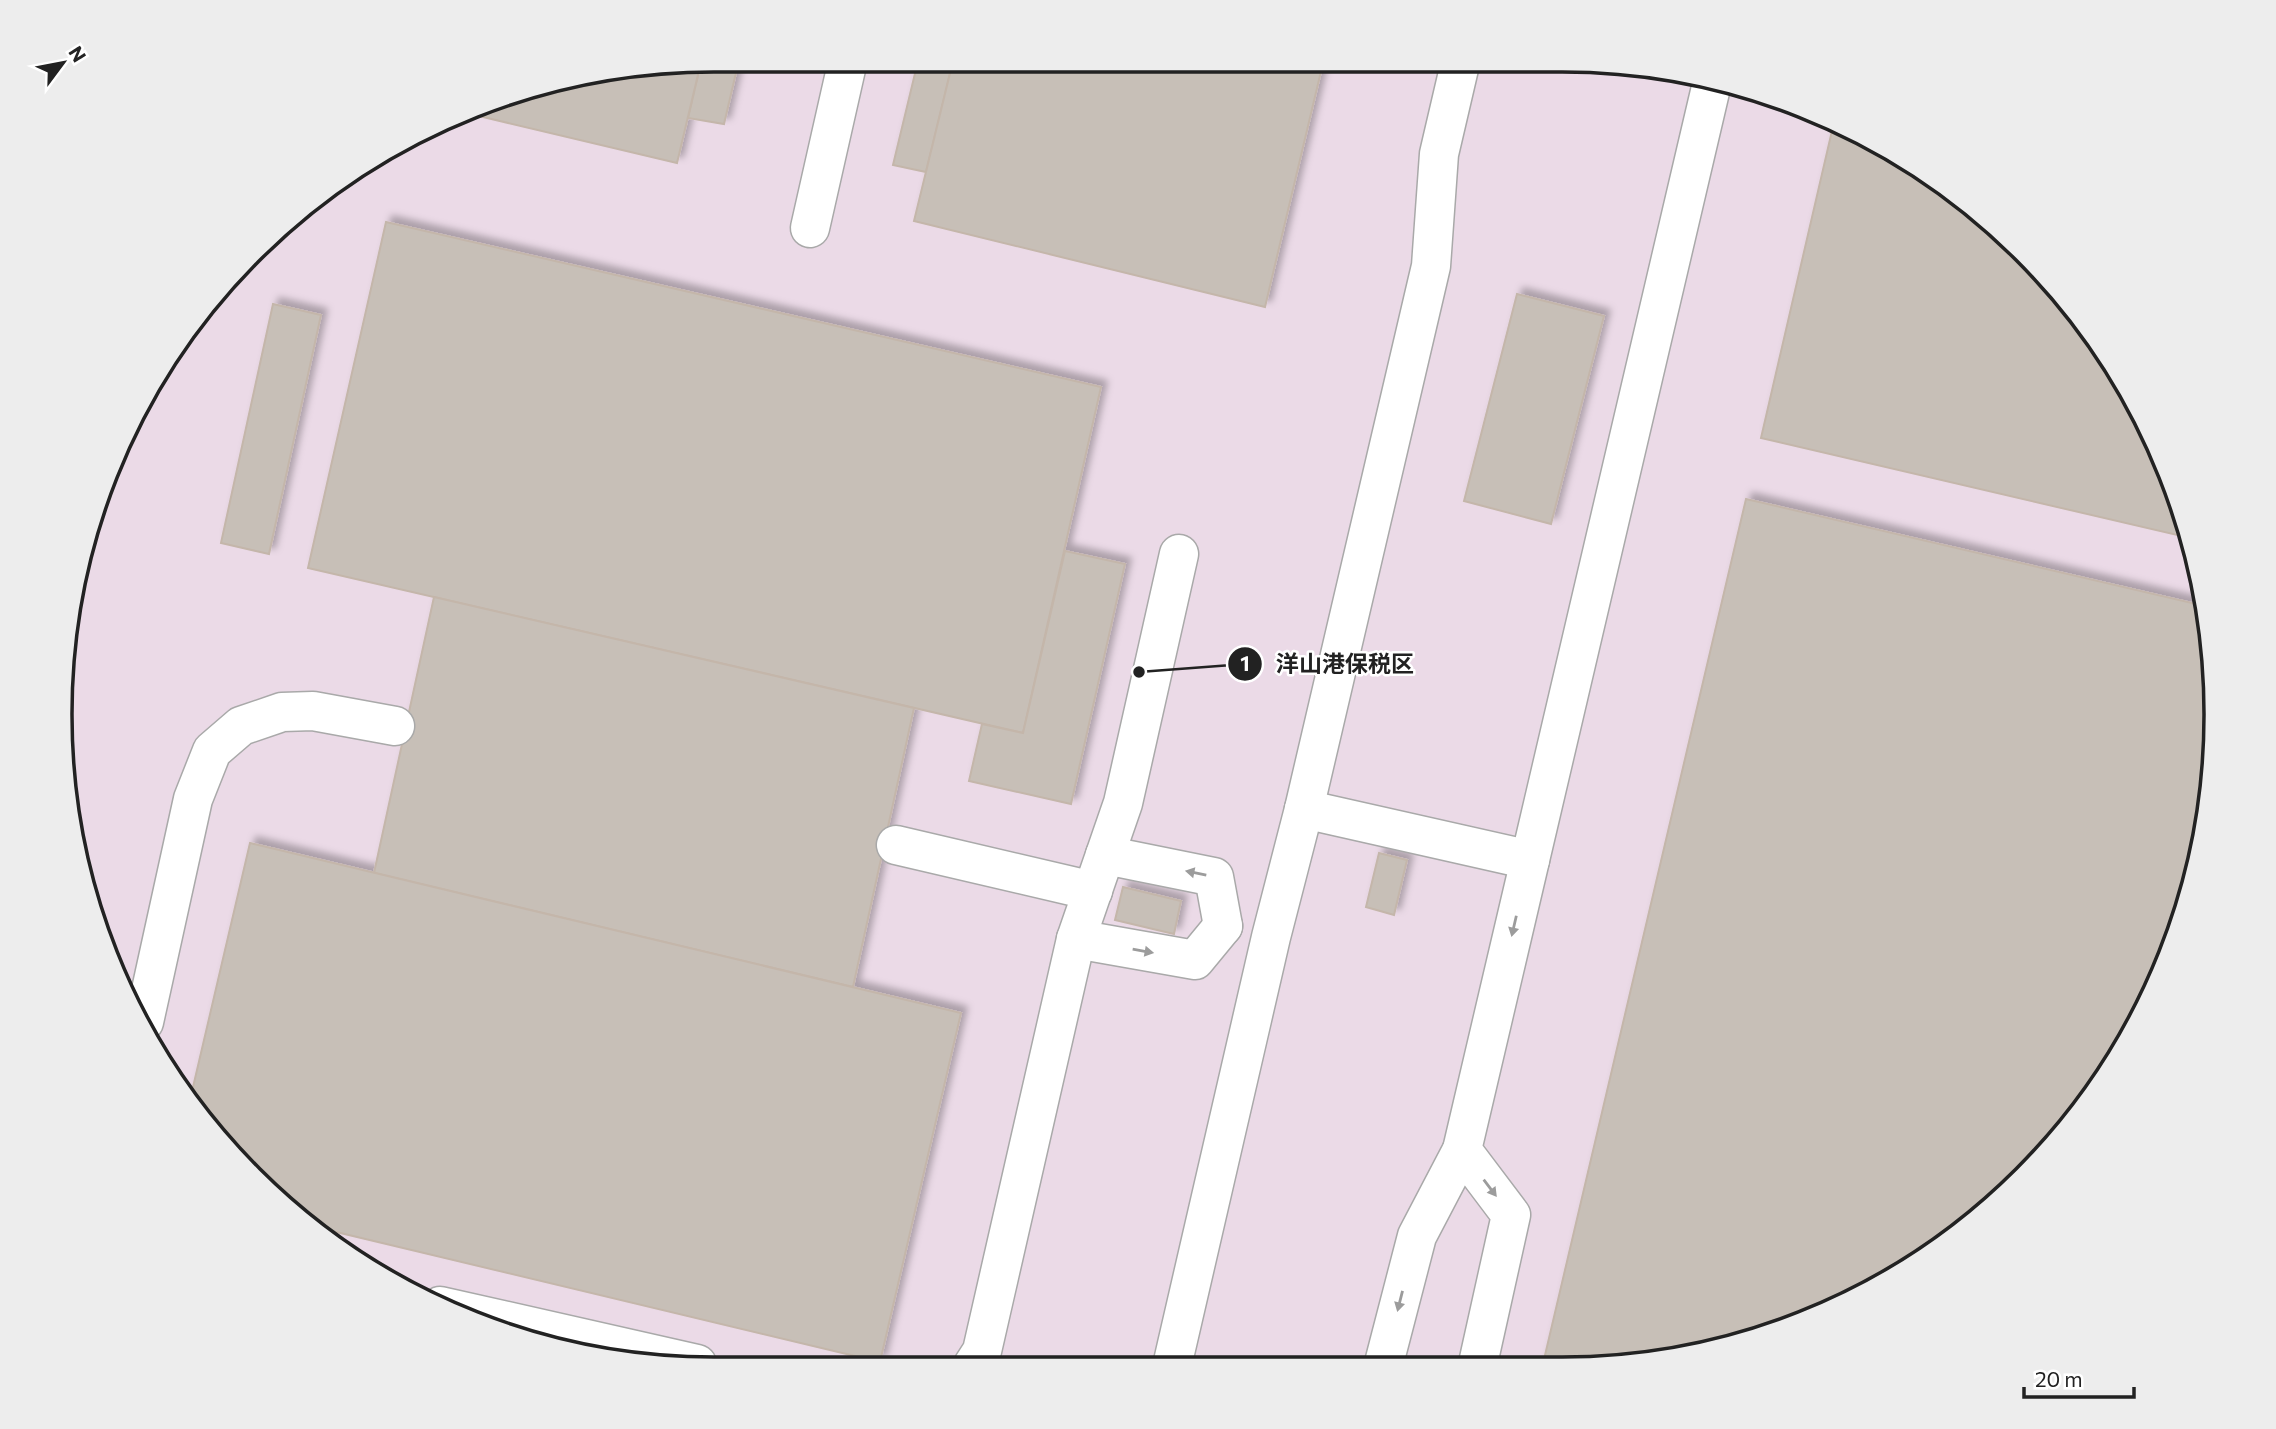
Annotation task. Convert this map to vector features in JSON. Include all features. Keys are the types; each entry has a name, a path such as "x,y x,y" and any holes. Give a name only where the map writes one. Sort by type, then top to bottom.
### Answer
{"street":[{"path":"810,228 845,72"},
{"path":"1174,1357 1431,266 1439,153 1458,72"},
{"path":"1386,1357 1417,1236 1462,1150 1710,90"},
{"path":"978,1357 982,1351 1076,939 1123,803 1180,554"},
{"path":"146,1014 193,799 212,751 241,726 282,712 313,711 395,726"},
{"path":"1304,809 1530,860"},
{"path":"897,845 1093,891"},
{"path":"1076,939 1195,960 1223,926 1214,877 1105,855"},
{"path":"1223,926 1271,937"},
{"path":"1462,1150 1511,1215 1479,1357"},
{"path":"498,1319 654,1354"}],"shaded area":[{"path":"672,73 1604,73 1687,84 1768,106 1846,138 1919,180 1985,231 2016,260 2045,291 2096,357 2138,430 2155,469 2170,508 2192,589 2203,672 2204,714 2203,757 2192,840 2170,921 2155,960 2138,999 2096,1072 2045,1138 2016,1169 1985,1198 1919,1249 1846,1291 1768,1323 1687,1345 1645,1352 1562,1357 672,1356 589,1345 508,1323 430,1291 357,1249 291,1198 260,1169 205,1106 180,1072 138,999 106,921 84,840 73,757 73,672 77,631 94,548 106,508 138,430 180,357 231,291 291,231 357,180 430,138 469,121 508,106 589,84"}],"building":[{"path":"699,72 736,72 724,124 688,118"},
{"path":"699,72 677,163 481,116 508,106 589,84 631,77"},
{"path":"915,72 950,72 926,172 893,165"},
{"path":"950,72 1321,72 1265,307 914,221"},
{"path":"1832,132 1883,158 1953,205 1985,231 2045,291 2096,357 2118,393 2155,469 2178,535 1761,438"},
{"path":"386,222 1101,387 1023,733 308,568"},
{"path":"1517,294 1604,316 1551,524 1464,501"},
{"path":"273,304 321,315 269,554 221,543"},
{"path":"1746,499 2194,604 2203,672 2203,757 2192,840 2182,881 2170,921 2138,999 2096,1072 2045,1138 1985,1198 1953,1224 1919,1249 1846,1291 1768,1323 1687,1345 1604,1356 1545,1357"},
{"path":"1065,551 1125,564 1071,804 969,781 982,724 1023,733"},
{"path":"434,597 914,708 853,987 374,873"},
{"path":"250,843 961,1013 881,1357 859,1357 333,1231 260,1169 231,1138 193,1089"},
{"path":"1379,853 1407,860 1394,915 1366,907"},
{"path":"1123,887 1181,901 1174,934 1115,920"}],"place":[{"name":"洋山港保税区","path":"1139,672"}]}
